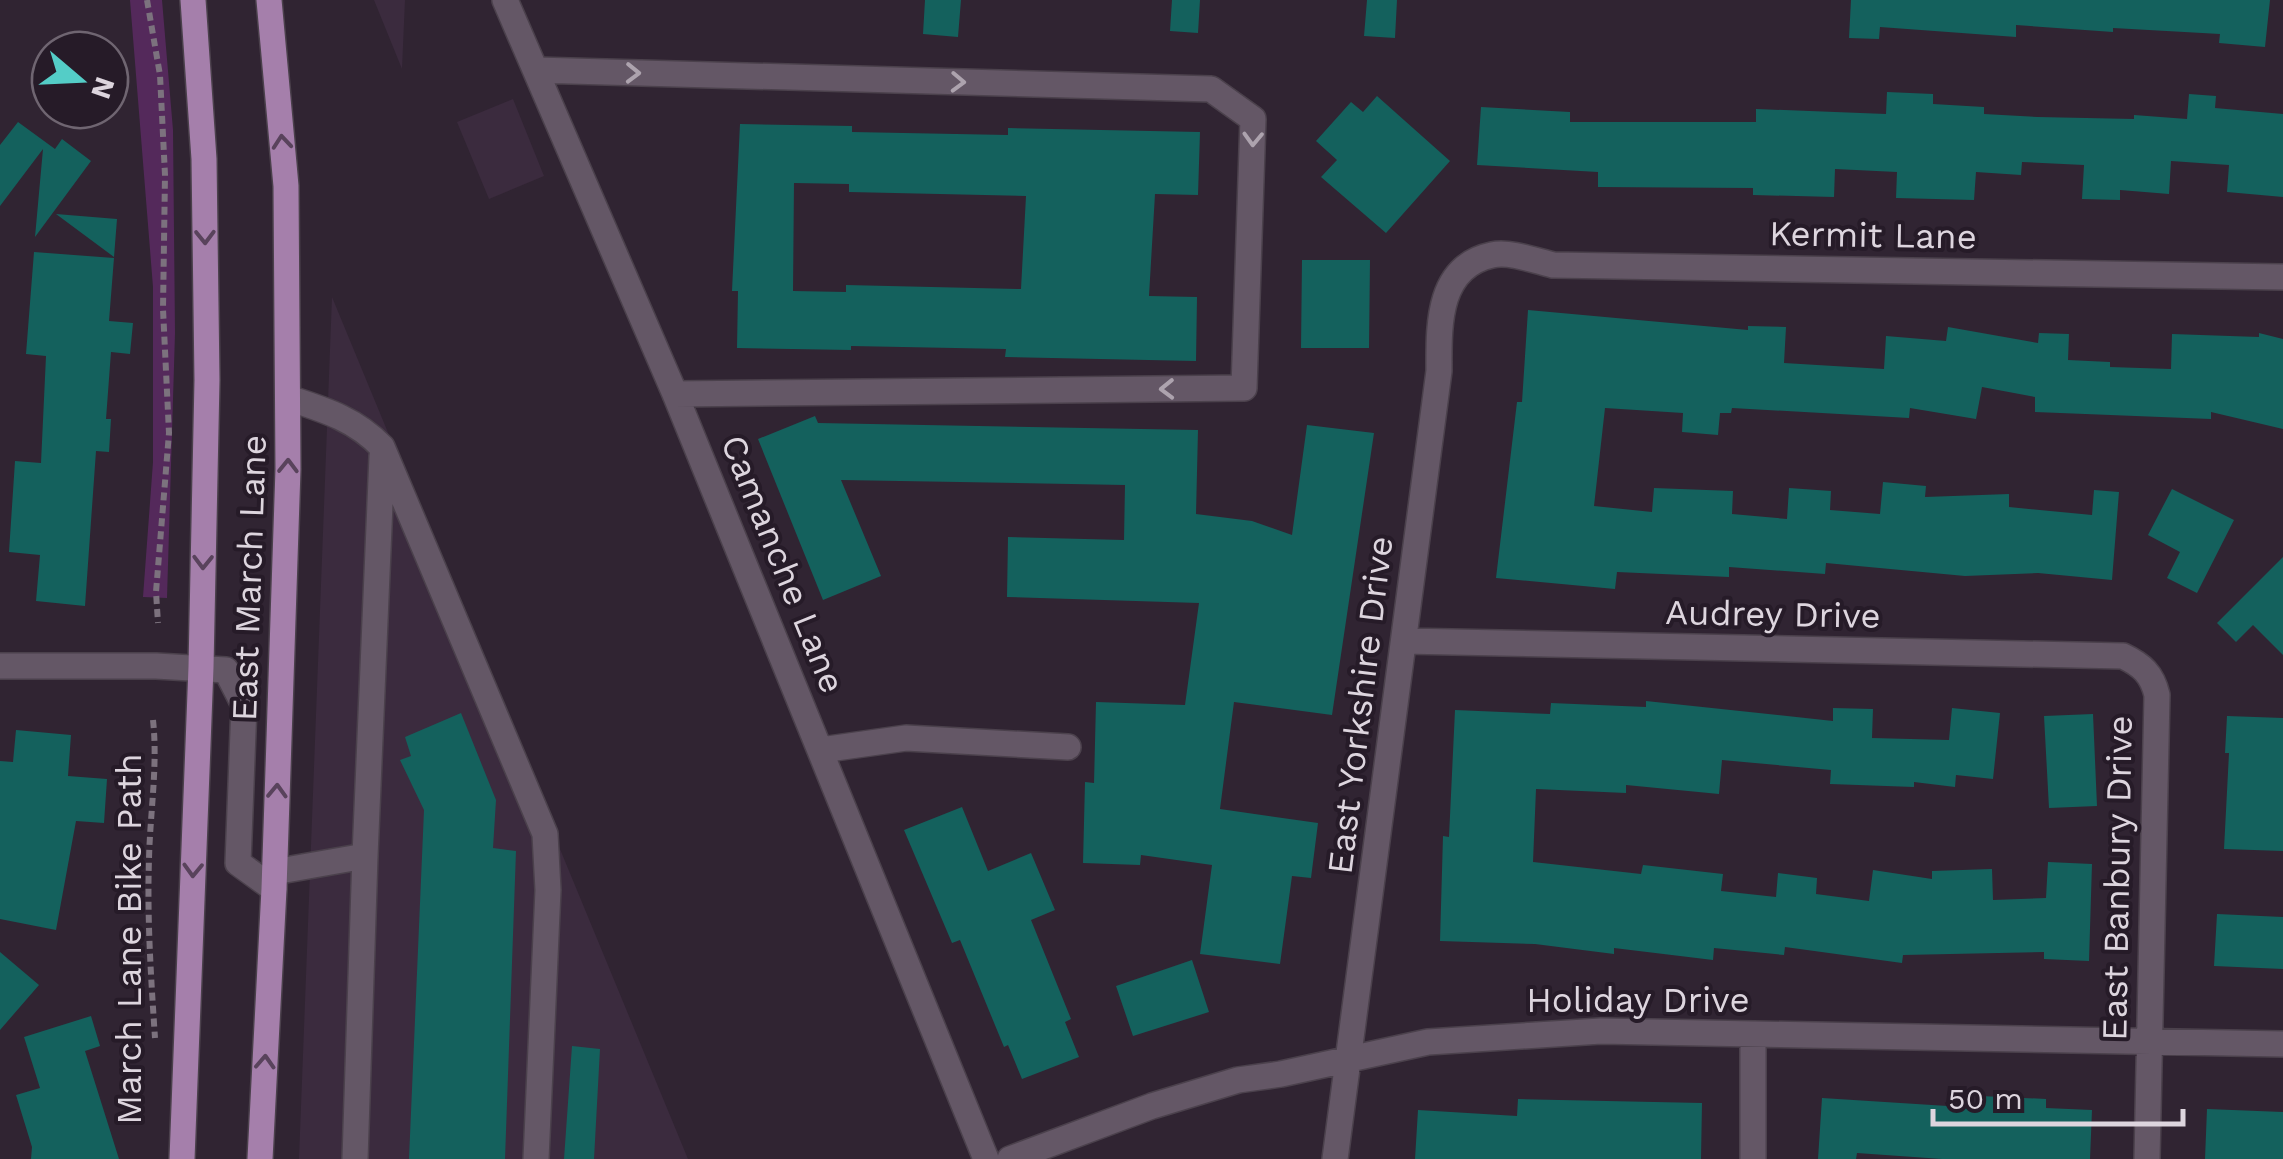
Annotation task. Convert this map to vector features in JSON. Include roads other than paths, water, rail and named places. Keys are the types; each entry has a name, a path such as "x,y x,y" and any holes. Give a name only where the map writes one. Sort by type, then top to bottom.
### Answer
{"main road":[{"name":"East March Lane","path":"182,1159 201,667 207,380 204,159 193,0"},
{"name":"East March Lane","path":"260,1159 274,880 288,398 286,186 269,0"}],"street":[{"name":"Camanche Lane","path":"505,0 675,394 986,1159"},
{"path":"536,70 1211,88 1253,120 1244,388 675,394"},
{"name":"Kermit Lane","path":"1466,268 1492,255 1554,265 2283,277"},
{"name":"East Yorkshire Drive","path":"1336,1159 1439,372 1441,311 1444,297 1466,268"},
{"path":"288,398 336,413 363,427 382,447 545,834 548,890 536,1159"},
{"path":"355,1159 382,447"},
{"name":"Audrey Drive","path":"1404,641 2123,656 2139,664"},
{"name":"East Banbury Drive","path":"2139,664 2153,679 2156,695 2146,1159"},
{"path":"0,666 226,670 244,704 238,863 274,880 364,856"},
{"path":"821,750 906,738 1068,747"},
{"name":"Holiday Drive","path":"1010,1159 1152,1106 1238,1080 1428,1042 1512,1034 1600,1031 2283,1044"},
{"path":"1753,1035 1753,1159"}]}
